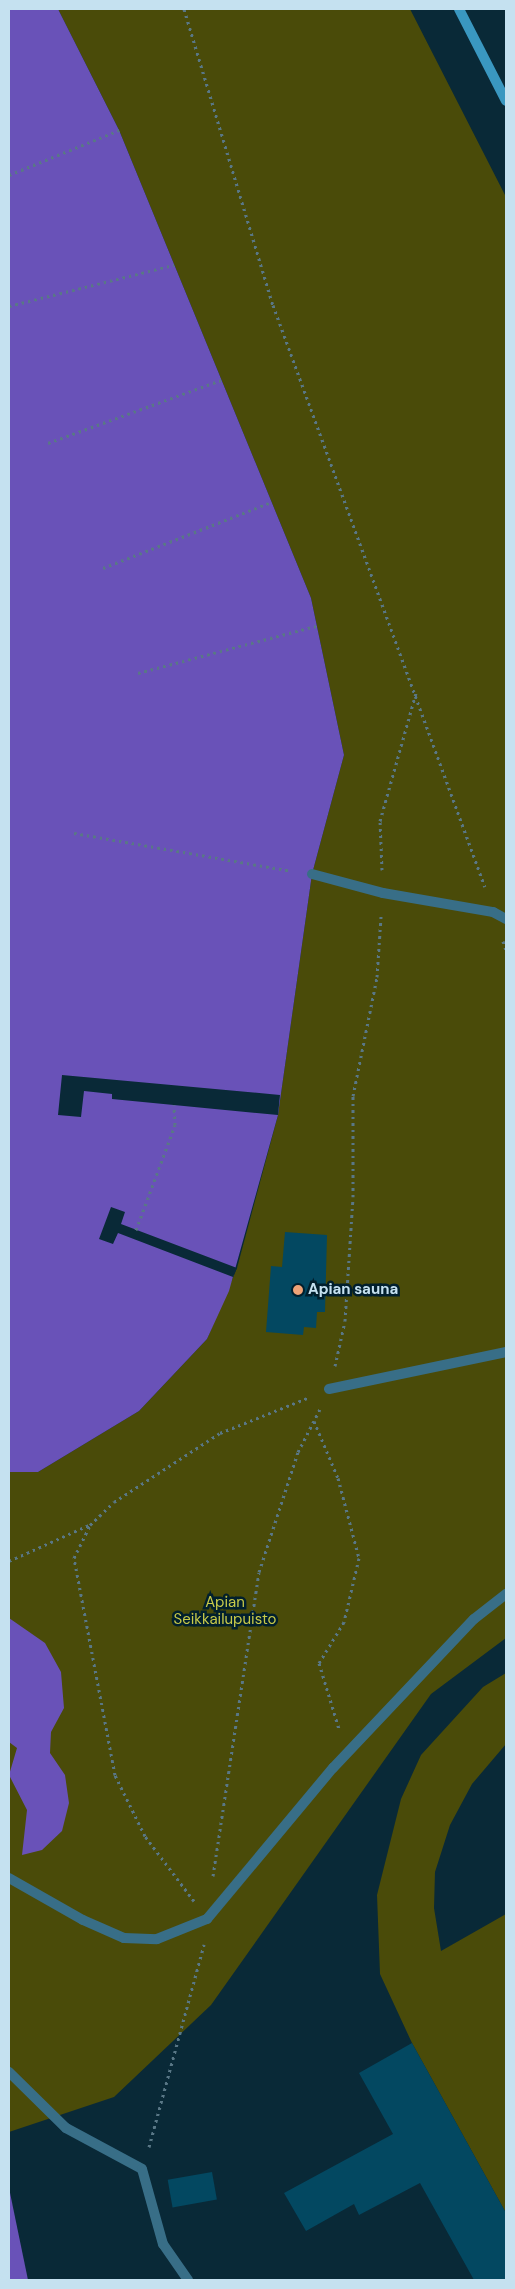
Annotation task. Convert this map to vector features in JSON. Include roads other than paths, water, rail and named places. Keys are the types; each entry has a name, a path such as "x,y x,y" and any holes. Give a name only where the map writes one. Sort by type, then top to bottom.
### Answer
{"main road":[{"path":"459,9 506,101"}],"street":[{"path":"312,874 383,893 493,912 506,919"},
{"path":"329,1389 506,1352"},
{"path":"9,1878 44,1898 124,1938 157,1939 208,1919 348,1753 474,1619 506,1594"},
{"path":"9,2072 66,2128 142,2170 163,2244 188,2280"}],"place":[{"name":"Apian sauna","path":"298,1290"}],"park label":[{"name":"Apian Seikkailupuisto","path":"225,1610"}]}
